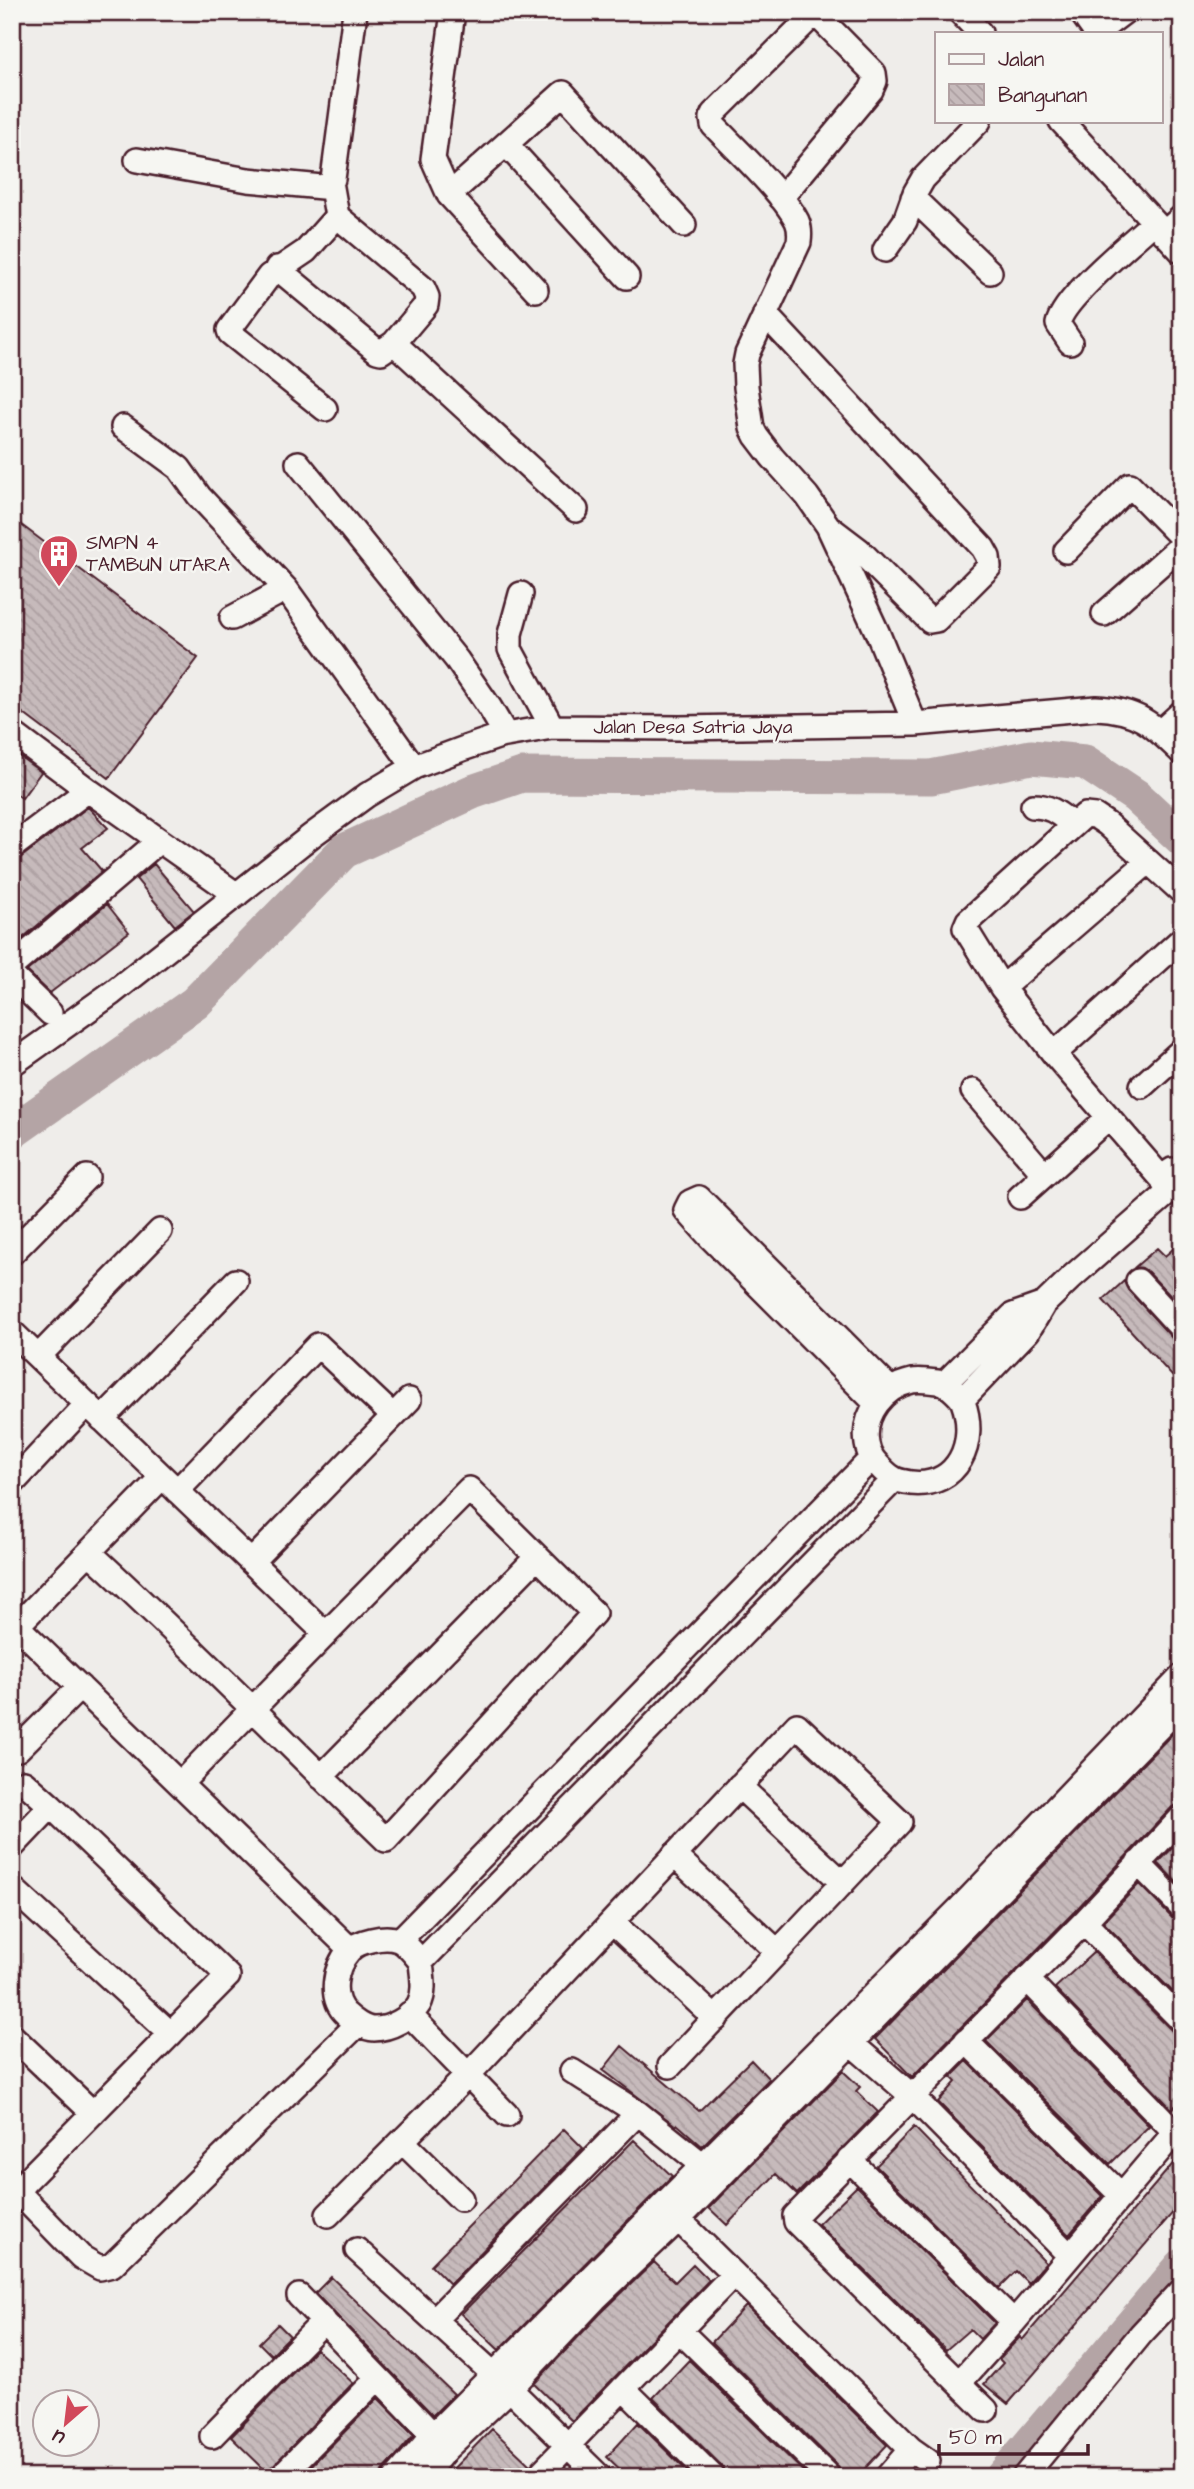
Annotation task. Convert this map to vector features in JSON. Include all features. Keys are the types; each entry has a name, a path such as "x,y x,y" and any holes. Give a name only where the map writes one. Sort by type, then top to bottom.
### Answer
{"street":[{"path":"277,268 377,351 382,352 394,343 426,305 426,293 337,216 331,183 355,12"},
{"path":"453,12 433,159 449,195 536,290"},
{"path":"780,198 871,90 875,81 874,73 814,12 712,118 713,125 780,198 796,220 800,231 799,242 752,341 745,364 746,394 752,428 762,446 807,496 828,526 878,634 915,724"},
{"path":"960,12 979,32"},
{"path":"1081,12 1095,32"},
{"path":"1097,32 1124,12"},
{"path":"449,195 563,93 684,225"},
{"path":"885,250 905,221 913,198 928,173 978,122"},
{"path":"1063,122 1182,252"},
{"path":"506,144 627,278"},
{"path":"137,160 248,180 322,187 331,183"},
{"path":"913,198 990,272"},
{"path":"325,409 229,332 250,299 277,268 306,251 337,216"},
{"path":"1070,342 1059,324 1062,313 1102,269 1159,227 1182,217"},
{"path":"765,314 983,548 989,567 936,620 930,621 859,550 828,526"},
{"path":"394,343 576,510"},
{"path":"123,426 179,468 198,496 286,589 414,767"},
{"path":"298,463 457,660 491,708 506,735"},
{"path":"1066,551 1130,485 1182,538"},
{"path":"1104,614 1182,545"},
{"path":"232,618 286,589"},
{"path":"521,594 510,634 510,649 552,727"},
{"name":"Jalan Desa Satria Jaya","path":"12,1064 112,993 367,795 414,767 506,735 552,727 680,729 915,724 1096,708 1133,713 1160,732 1182,753"},
{"path":"1160,732 1182,712"},
{"path":"12,733 237,895"},
{"path":"13,845 88,789"},
{"path":"1033,806 1052,809 1072,824"},
{"path":"962,1400 1028,1331 1044,1304 1176,1183 1109,1117 1054,1054 1002,988 966,932 965,925 1072,824 1085,815 1095,816 1182,892"},
{"path":"12,966 159,841"},
{"path":"1002,988 1148,862"},
{"path":"1054,1054 1182,939"},
{"path":"12,976 50,1013"},
{"path":"1142,1086 1182,1050"},
{"path":"973,1091 1044,1174"},
{"path":"1020,1197 1109,1117"},
{"path":"12,1253 87,1177"},
{"path":"699,1198 883,1396 710,1237 686,1210 690,1202 699,1198"},
{"path":"38,1357 160,1231"},
{"path":"16,1473 95,1411 236,1281"},
{"path":"1138,1282 1182,1329"},
{"path":"945,1383 1013,1315 1044,1304"},
{"path":"12,1332 325,1633"},
{"path":"251,1562 401,1408 318,1345 170,1484 89,1552 15,1628 80,1687 350,1949"},
{"path":"914,1381 945,1383 962,1400 968,1432 963,1457 949,1475 926,1485 893,1481 871,1458 866,1443 867,1425 883,1396 914,1381"},
{"path":"400,1940 871,1458"},
{"path":"421,1962 893,1481"},
{"path":"89,1552 173,1629 253,1708 321,1777 386,1840 594,1614 469,1489 325,1633 253,1708 180,1784"},
{"path":"321,1777 537,1557"},
{"path":"1089,1787 1182,1676"},
{"path":"18,1749 80,1687"},
{"path":"396,2477 440,2442 595,2299 671,2212 1089,1787 1182,1704"},
{"path":"328,2215 468,2075 797,1725 900,1822 670,2067"},
{"path":"24,1782 228,1976 14,2191 81,2257 100,2269 112,2265 358,2024"},
{"path":"739,1786 843,1883"},
{"path":"12,1847 51,1806"},
{"path":"986,2410 795,2219 798,2211 1084,1922 1182,1817"},
{"path":"674,1855 778,1952"},
{"path":"1139,1863 1182,1908"},
{"path":"12,1888 171,2034"},
{"path":"612,1922 716,2019"},
{"path":"1084,1922 1182,2021"},
{"path":"380,1937 400,1940 421,1962 423,1984 419,2004 401,2022 373,2029 358,2024 345,2014 336,2001 336,1973 350,1949 380,1937"},
{"path":"959,2384 1178,2128 1027,1979"},
{"path":"409,2014 507,2115"},
{"path":"12,2036 93,2113"},
{"path":"844,2037 912,2096 1070,2256"},
{"path":"671,2212 703,2165 844,2037"},
{"path":"966,2041 1121,2194"},
{"path":"572,2071 638,2113 703,2165"},
{"path":"433,2320 638,2113"},
{"path":"402,2141 461,2199"},
{"path":"849,2159 1014,2322"},
{"path":"671,2212 920,2455 887,2477"},
{"path":"356,2250 502,2382 600,2477"},
{"path":"537,2477 734,2274"},
{"path":"1024,2477 1141,2334 1182,2290"},
{"path":"299,2296 440,2442"},
{"path":"212,2436 324,2321"},
{"path":"679,2330 829,2477"},
{"path":"280,2477 379,2378"},
{"path":"623,2388 713,2477"},
{"path":"423,2477 440,2442"}],"shaded area":[{"path":"1182,2266 1182,2290 1024,2477 1002,2477"}],"building":[{"name":"SMPN 4 TAMBUN UTARA","path":"12,518 198,658 109,778 12,705"},
{"path":"12,751 41,772 22,798 12,791"},
{"path":"88,807 108,828 82,848 102,871 12,947 12,861 20,858"},
{"path":"154,864 194,911 175,926 136,879"},
{"path":"107,904 129,932 50,993 27,971"},
{"path":"1182,1241 1182,1308 1148,1272 1135,1267 1157,1248 1165,1256"},
{"path":"1124,1281 1128,1290 1172,1338 1182,1343 1182,1387 1103,1300"},
{"path":"1182,1724 1182,1803 1172,1807 1074,1912 912,2077 875,2039"},
{"path":"1182,1838 1182,1888 1158,1863"},
{"path":"1139,1884 1172,1918 1182,1922 1182,2001 1103,1922"},
{"path":"1094,1952 1172,2031 1182,2035 1182,2100 1172,2109 1055,1988"},
{"path":"1027,2000 1149,2126 1110,2164 986,2041"},
{"path":"622,2046 699,2111 751,2060 769,2079 702,2146 677,2124 676,2126 603,2070"},
{"path":"967,2061 1102,2196 1069,2235 938,2102 956,2082 951,2077"},
{"path":"843,2071 860,2087 856,2091 878,2112 797,2194 776,2174 727,2225 709,2208"},
{"path":"914,2127 1046,2263 1028,2283 1016,2271 999,2288 876,2166"},
{"path":"564,2129 583,2148 450,2284 431,2265"},
{"path":"634,2140 672,2176 499,2350 461,2314"},
{"path":"1182,2153 1182,2202 1008,2404 984,2384 1003,2363 999,2359 1020,2337 1022,2340 1024,2338"},
{"path":"857,2186 995,2323 980,2339 970,2329 946,2350 818,2224"},
{"path":"654,2262 675,2282 693,2264 709,2280 572,2421 534,2384"},
{"path":"331,2277 454,2394 433,2415 315,2293"},
{"path":"746,2306 887,2445 857,2477 843,2477 839,2467 712,2342"},
{"path":"278,2324 290,2336 271,2355 259,2343"},
{"path":"316,2349 353,2383 267,2472 231,2437"},
{"path":"689,2360 809,2477 727,2477 723,2467 653,2398"},
{"path":"378,2398 414,2435 378,2477 300,2477"},
{"path":"638,2423 693,2477 628,2477 607,2457"},
{"path":"492,2429 530,2465 523,2477 445,2477"}],"waterway":[{"path":"12,1132 195,1003 344,851 472,792 522,775 931,777 1031,757 1085,762 1136,796 1182,839"},
{"path":"1002,2477 1182,2266"}],"place":[{"name":"SMPN 4 TAMBUN UTARA","path":"59,588"}]}
